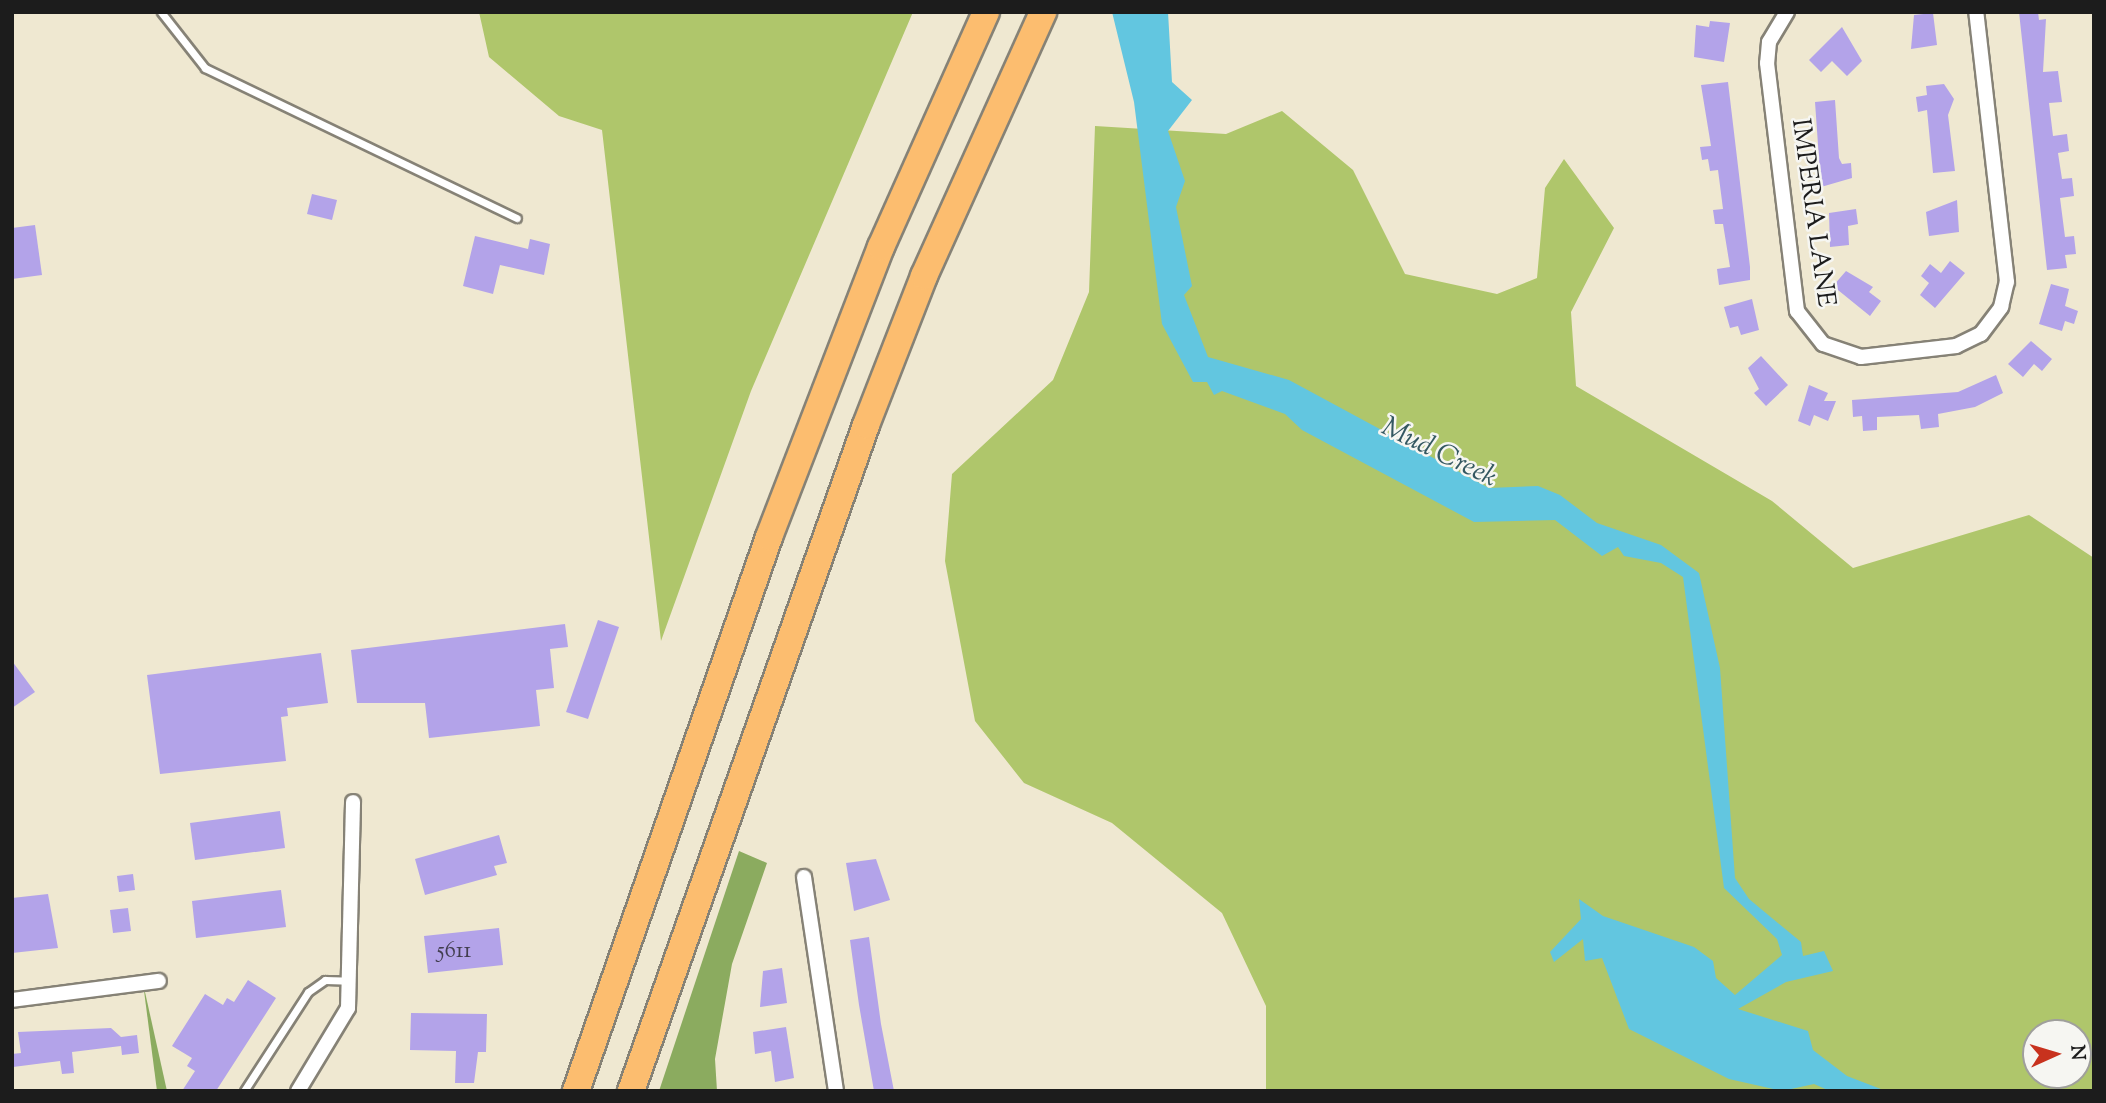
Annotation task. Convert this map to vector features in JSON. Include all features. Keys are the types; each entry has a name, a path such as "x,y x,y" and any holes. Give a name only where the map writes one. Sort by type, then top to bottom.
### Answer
{"highway":[{"path":"576,1091 768,537 881,247 986,12"},
{"path":"631,1091 866,425 924,276 1043,12"}],"street":[{"name":"IMPERIA LANE","path":"1787,12 1769,42 1767,63 1797,311 1823,344 1861,357 1956,346 1980,334 2001,307 2007,282 1976,12"},
{"path":"298,1091 348,1008 352,981 353,802"},
{"path":"804,877 836,1091"},
{"path":"12,1000 159,981"}],"lane":[{"path":"161,12 205,68 517,218"},
{"path":"244,1091 308,992 325,980 352,981"}],"green space":[{"path":"479,12 913,12 751,391 661,641 602,130 559,116 489,57"},
{"path":"1282,111 1353,170 1405,274 1497,294 1537,278 1545,188 1564,159 1614,228 1571,312 1576,386 1772,501 1853,568 2029,515 2094,558 2094,1091 1266,1091 1266,1006 1222,913 1112,823 1024,783 975,721 945,561 952,474 1053,380 1089,292 1095,126 1226,134"},
{"path":"739,851 767,863 732,964 715,1059 717,1091 659,1091"},
{"path":"143,983 167,1091 157,1091"}],"water":[{"path":"1112,12 1168,12 1172,82 1192,100 1168,131 1185,181 1176,207 1192,286 1184,295 1208,357 1289,380 1489,488 1538,486 1560,495 1597,523 1661,545 1699,573 1720,668 1735,878 1749,899 1801,942 1803,956 1824,951 1833,971 1786,982 1738,1009 1808,1031 1813,1050 1847,1076 1886,1091 1830,1091 1814,1084 1782,1091 1729,1079 1629,1029 1602,958 1585,961 1583,939 1554,962 1550,952 1581,919 1579,899 1603,916 1694,947 1713,961 1716,978 1735,995 1782,955 1777,939 1724,888 1683,577 1661,563 1624,556 1618,547 1602,556 1555,520 1474,522 1302,430 1285,414 1222,391 1214,395 1207,382 1193,382 1162,324 1134,102"}],"building":[{"path":"2019,12 2038,12 2039,20 2046,19 2043,72 2058,71 2062,102 2049,103 2053,136 2067,134 2069,151 2058,153 2062,179 2072,178 2074,196 2060,198 2065,237 2074,236 2076,254 2065,255 2067,268 2047,270"},
{"path":"1933,13 1937,45 1911,49 1914,15"},
{"path":"1710,21 1730,23 1724,62 1694,57 1696,25 1709,27"},
{"path":"1842,27 1862,61 1847,76 1832,61 1821,72 1809,60"},
{"path":"1728,82 1750,280 1719,285 1717,269 1730,267 1723,224 1715,224 1713,210 1723,209 1718,170 1710,171 1708,159 1702,160 1700,147 1711,146 1701,85"},
{"path":"1944,84 1954,99 1948,115 1955,171 1933,173 1927,110 1918,112 1916,97 1927,95 1926,86"},
{"path":"1835,100 1839,158 1842,164 1851,163 1852,178 1821,187 1815,102"},
{"path":"312,194 337,200 332,220 307,214"},
{"path":"1957,200 1959,232 1929,236 1926,212"},
{"path":"1856,209 1858,224 1848,226 1849,245 1830,247 1829,213"},
{"path":"35,225 42,275 12,279 12,228"},
{"path":"475,236 528,249 530,239 550,244 544,275 500,265 493,294 463,286"},
{"path":"1950,261 1965,273 1935,308 1920,295 1929,283 1921,276 1930,264 1941,273"},
{"path":"1846,271 1873,287 1869,292 1881,301 1870,316 1833,286"},
{"path":"2051,284 2069,289 2065,306 2078,311 2074,324 2065,321 2062,331 2039,324"},
{"path":"1752,299 1759,330 1741,335 1738,326 1730,328 1724,307"},
{"path":"2031,341 2052,359 2042,371 2034,364 2023,377 2008,364"},
{"path":"1761,356 1788,385 1766,406 1754,393 1759,389 1748,368"},
{"path":"1996,375 2003,393 1975,407 1938,414 1939,427 1921,429 1919,415 1877,417 1877,430 1863,431 1862,416 1853,417 1852,400 1958,392"},
{"path":"1809,385 1828,393 1824,401 1836,401 1828,421 1814,415 1810,426 1798,421"},
{"path":"598,620 619,627 588,719 566,712"},
{"path":"565,624 568,647 550,649 554,688 536,690 540,726 429,738 425,703 357,703 351,650"},
{"path":"321,653 328,703 287,708 288,716 281,717 286,761 160,774 147,675"},
{"path":"12,661 35,692 12,708"},
{"path":"280,811 285,848 195,860 190,823"},
{"path":"499,835 507,863 494,866 497,875 425,895 415,859"},
{"path":"876,859 890,900 854,911 846,863"},
{"path":"133,874 135,890 119,892 117,876"},
{"path":"281,890 286,927 196,938 192,901"},
{"path":"48,894 58,948 12,953 12,898"},
{"path":"128,908 131,931 113,933 110,910"},
{"path":"499,928 503,965 428,973 424,936"},
{"path":"869,937 894,1091 874,1091 859,1005 850,940"},
{"path":"782,968 787,1003 760,1007 763,971"},
{"path":"248,980 276,998 216,1091 182,1091 195,1071 187,1066 192,1058 172,1046 205,994 223,1005 227,998 234,1002"},
{"path":"411,1013 487,1014 486,1052 478,1052 474,1083 455,1083 456,1051 410,1050"},
{"path":"786,1027 794,1078 775,1082 771,1051 755,1054 753,1032"},
{"path":"111,1028 121,1037 137,1035 139,1053 122,1055 121,1046 72,1052 74,1073 62,1074 60,1061 13,1067 12,1054 21,1053 18,1032"}],"water label":[{"name":"Mud Creek","path":"1439,453"}]}
